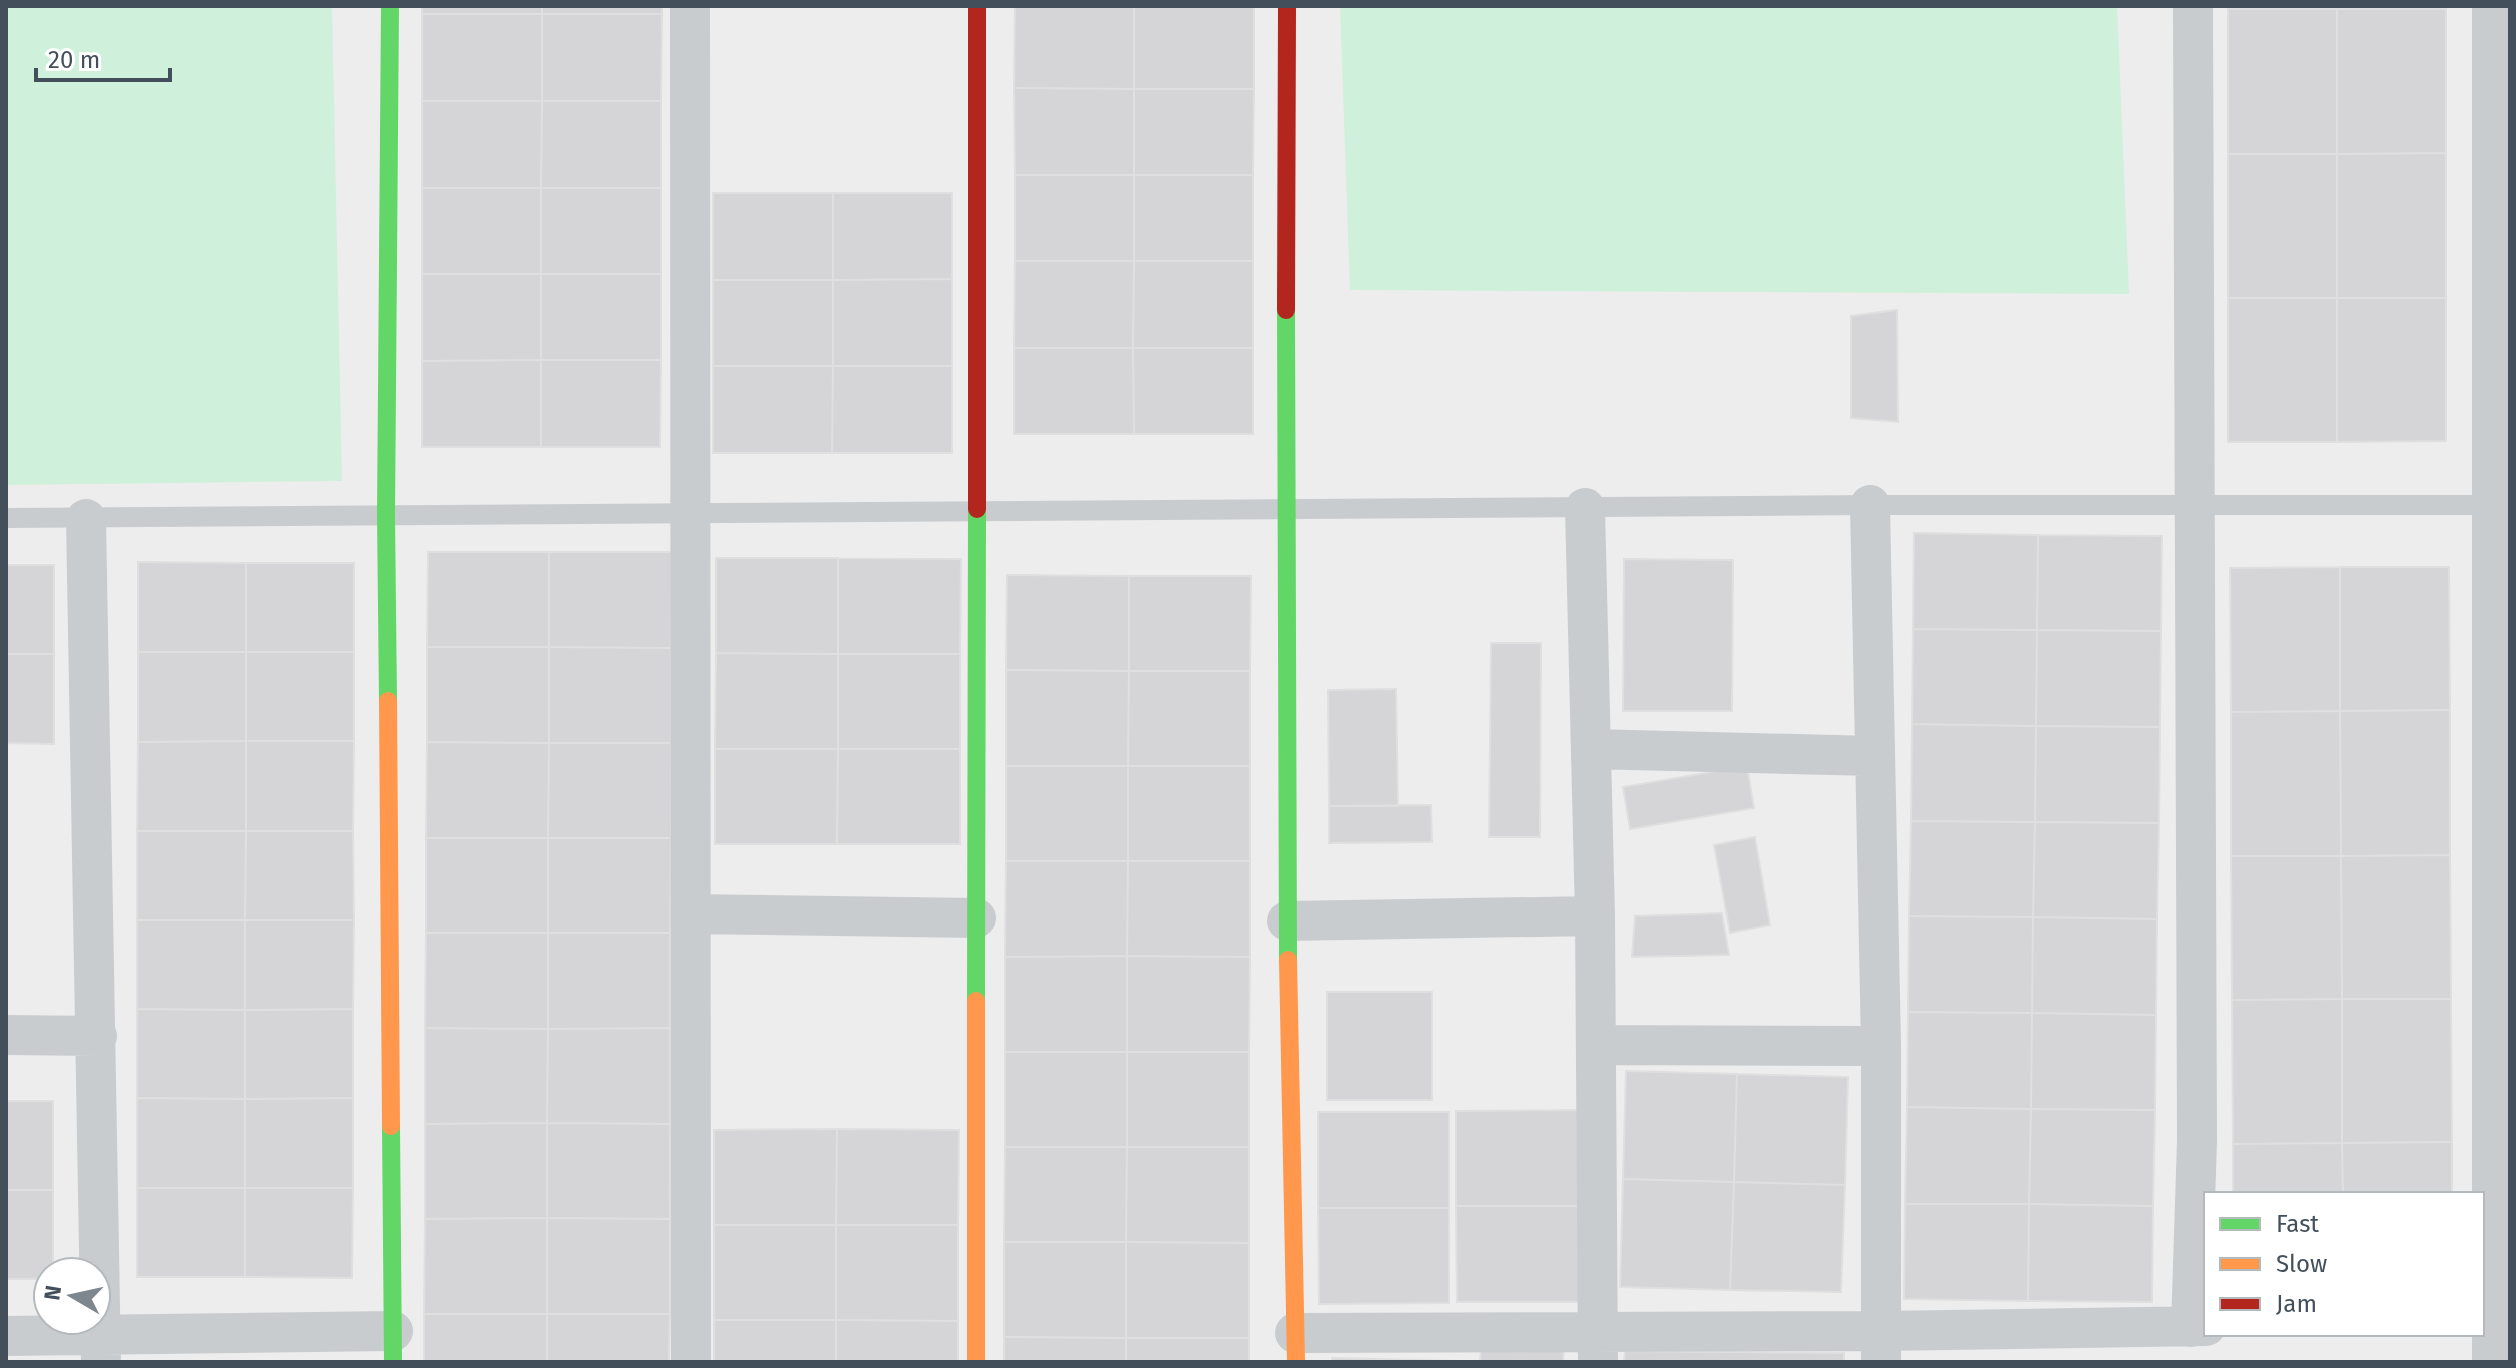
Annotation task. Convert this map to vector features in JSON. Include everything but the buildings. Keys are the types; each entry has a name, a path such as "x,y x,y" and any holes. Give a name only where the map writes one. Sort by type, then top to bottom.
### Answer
{"street":[{"path":"6,1336 102,1348 393,1347 386,515 390,6"},
{"path":"690,6 691,1362"},
{"path":"976,1362 977,6"},
{"path":"1287,6 1287,921 1296,1347 1881,1346 2199,1326 2193,6"},
{"path":"2492,6 2501,505 2495,1323 2492,1362"},
{"path":"1870,505 1881,1046 1881,1346"},
{"path":"1585,508 1595,916 1598,1347"},
{"path":"86,519 102,1348"},
{"path":"1591,749 1874,756"},
{"path":"693,914 976,918"},
{"path":"1287,921 1595,916"},
{"path":"6,1035 97,1036"},
{"path":"1596,1045 1881,1046"}],"lane":[{"path":"6,518 1870,505 2501,505"}],"green space":[{"path":"6,6 332,6 342,481 6,485"},
{"path":"1340,6 2117,6 2129,294 1350,290"}],"traffic: fast":[{"path":"388,701 386,515 390,6"},
{"path":"1286,310 1288,960"},
{"path":"976,1001 977,509"},
{"path":"391,1126 393,1362"}],"traffic: slow":[{"path":"388,701 391,1126"},
{"path":"1288,960 1296,1362"},
{"path":"976,1001 976,1362"}],"traffic: jam":[{"path":"977,6 977,509"},
{"path":"1286,310 1287,6"}]}
